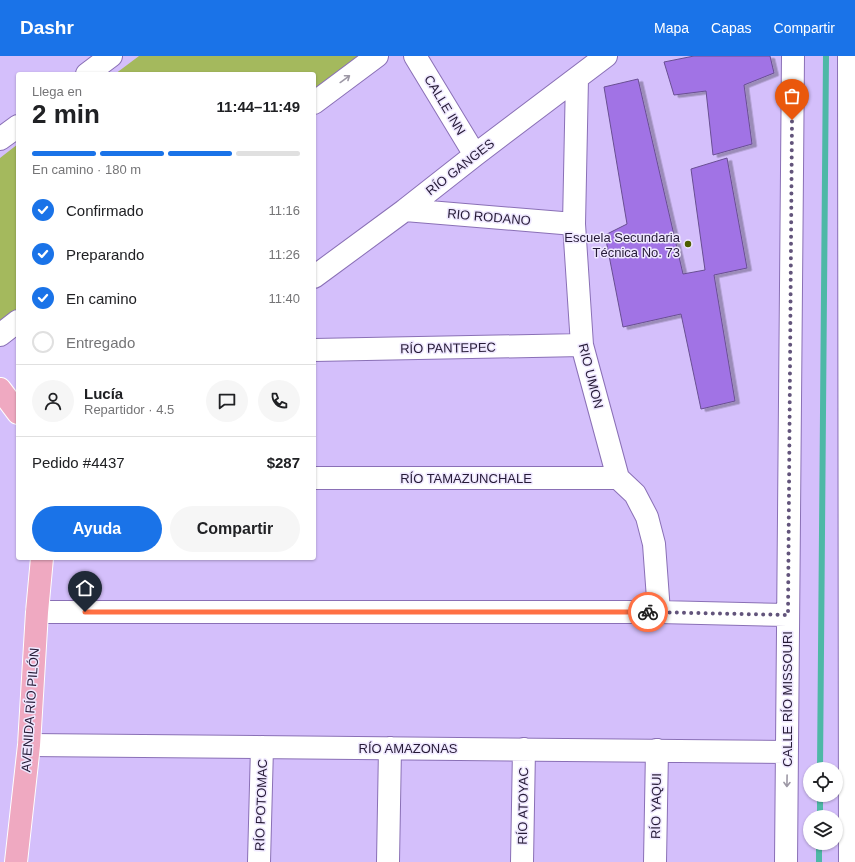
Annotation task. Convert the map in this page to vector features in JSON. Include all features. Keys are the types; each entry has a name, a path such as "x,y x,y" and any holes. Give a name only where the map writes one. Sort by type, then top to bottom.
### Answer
{"main road":[{"path":"0,389 16,410"},
{"name":"AVENIDA RÍO PILÓN","path":"16,862 29,745 37,612 42,560"}],"street":[{"path":"90,72 111,56"},
{"path":"316,101 377,56"},
{"name":"CALLE INN","path":"415,56 475,155"},
{"name":"RÍO GANGES","path":"316,276 405,210 606,56"},
{"name":"CALLE RÍO MISSOURI","path":"786,862 793,56"},
{"path":"849,56 852,214 853,636 853,776 850,862"},
{"name":"RIO UMON","path":"577,78 574,224 582,346 618,478"},
{"path":"0,139 16,127"},
{"name":"RIO RODANO","path":"405,210 574,224"},
{"path":"0,335 16,323"},
{"name":"RÍO PANTEPEC","path":"316,350 582,346"},
{"name":"RÍO TAMAZUNCHALE","path":"316,478 618,478"},
{"path":"618,478 635,494 647,517 654,544 659,612"},
{"path":"37,612 659,612 788,615"},
{"name":"RÍO AMAZONAS","path":"29,745 788,752"},
{"name":"RÍO POTOMAC","path":"259,862 262,747"},
{"path":"388,862 390,748"},
{"name":"RÍO ATOYAC","path":"522,862 524,749"},
{"name":"RÍO YAQUI","path":"655,862 656,750"}],"green space":[{"path":"139,56 363,56 316,91 316,72 118,72"},
{"path":"16,146 16,317 0,329 0,158"}],"building":[{"path":"694,56 770,56 774,73 744,85 752,144 713,155 706,91 674,95 664,62"},
{"path":"638,79 683,274 705,270 691,169 727,158 747,268 714,275 735,401 701,409 681,314 623,327 605,235 627,224 604,87"}],"waterway":[{"path":"820,762 826,56"},
{"path":"820,802 820,810"},
{"path":"819,850 819,862"}],"way so far":[{"path":"648,612 788,615 792,120"}],"place":[{"name":"Escuela Secundaria Técnica No. 73","path":"688,244"}],"route":[{"path":"85,612 648,612"}]}
